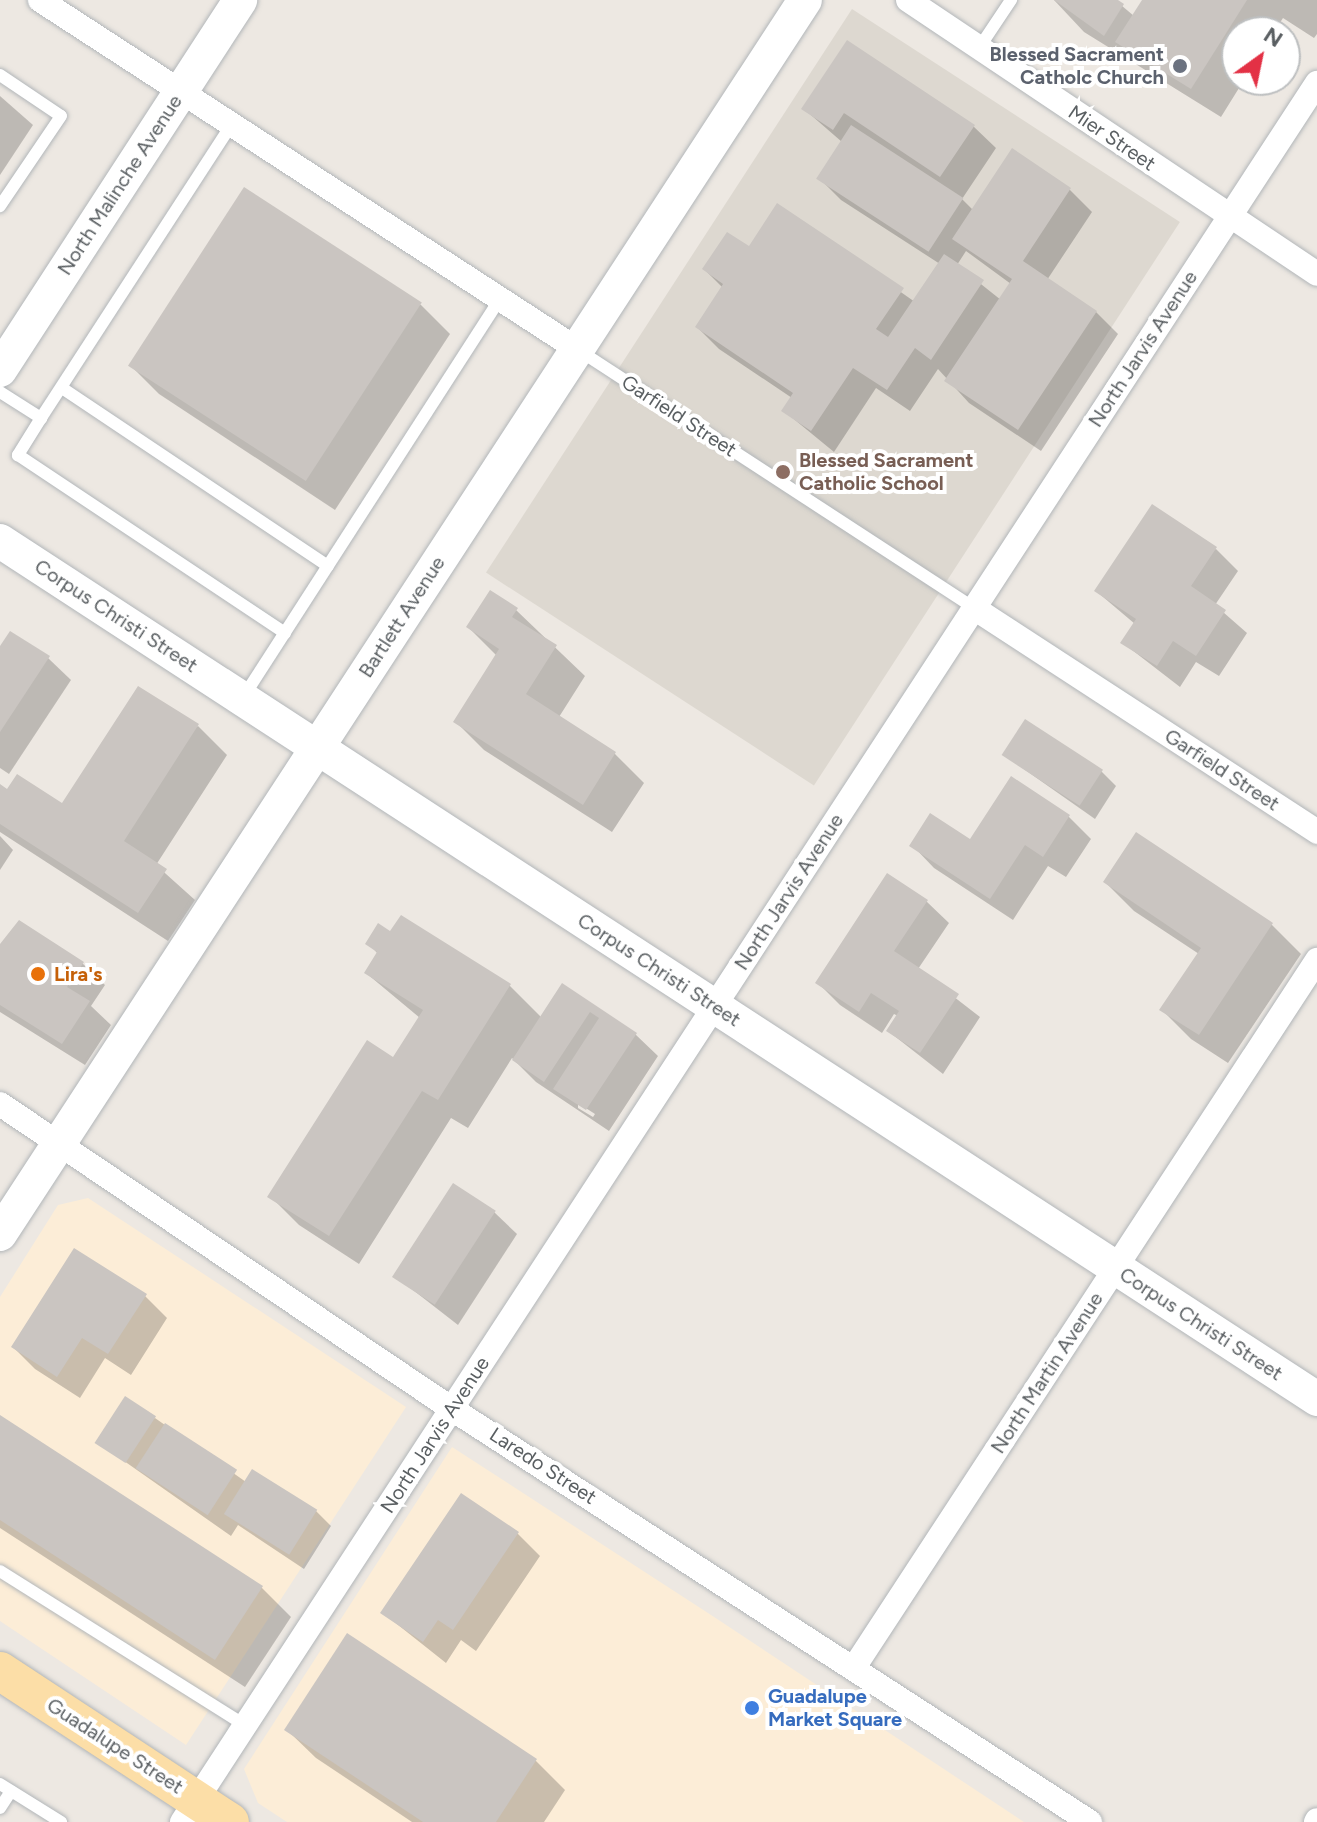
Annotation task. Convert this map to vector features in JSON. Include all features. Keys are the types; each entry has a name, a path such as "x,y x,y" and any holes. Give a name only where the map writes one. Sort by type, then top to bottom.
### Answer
{"main road":[{"name":"North Malinche Avenue","path":"9,349 240,0"},
{"name":"Bartlett Avenue","path":"0,1234 805,0"},
{"name":"Corpus Christi Street","path":"0,541 1317,1399"},
{"name":"Guadalupe Street","path":"0,1671 190,1811 230,1822"}],"street":[{"name":"Garfield Street","path":"40,0 577,349"},
{"name":"Mier Street","path":"908,0 1317,274"},
{"name":"North Jarvis Avenue","path":"190,1811 1317,83"},
{"name":"Garfield Street","path":"974,608 1317,832"},
{"name":"North Martin Avenue","path":"855,1666 1317,960"},
{"name":"Laredo Street","path":"0,1104 452,1409 855,1666 1090,1822"}],"lane":[{"path":"979,48 1011,0"},
{"path":"0,75 61,116 0,206"},
{"path":"232,124 18,455 285,633"},
{"path":"242,699 500,299"},
{"name":"Garfield Street","path":"577,349 974,608"},
{"path":"62,388 328,566"},
{"path":"0,392 41,418"},
{"path":"0,1571 245,1725"},
{"path":"0,1808 6,1788 46,1818 61,1822"}],"shaded area":[{"name":"Blessed Sacrament Catholic School","path":"852,9 1180,222 814,786 486,573"},
{"path":"88,1198 406,1407 186,1745 0,1621 0,1297 58,1205"},
{"path":"452,1447 1024,1822 287,1822 258,1803 244,1769"}],"building":[{"path":"1054,0 1118,0 1124,4 1104,36"},
{"name":"Blessed Sacrament Catholc Church","path":"1142,0 1247,0 1237,16 1221,16 1221,41 1191,89 1115,42"},
{"path":"847,40 975,125 940,177 844,113 833,130 801,109"},
{"path":"851,125 963,198 929,252 816,179"},
{"path":"1012,148 1071,188 1023,261 1097,311 1018,430 944,381 1012,279 952,239"},
{"path":"244,187 422,302 306,481 128,366"},
{"path":"777,203 904,288 876,329 888,337 944,254 984,280 931,360 915,348 887,390 853,368 811,431 781,411 793,393 695,327 723,284 702,269 727,232 749,246"},
{"path":"1152,504 1217,547 1191,586 1226,610 1196,656 1173,641 1157,666 1120,643 1136,619 1094,591"},
{"path":"490,590 518,608 512,617 557,645 526,694 616,752 583,805 453,722 499,649 466,627"},
{"path":"10,631 50,656 0,732 0,646"},
{"path":"138,686 199,724 124,841 167,869 138,913 0,824 0,784 7,789 17,774 62,803"},
{"path":"1025,719 1103,770 1080,806 1002,755"},
{"path":"1011,776 1070,815 1043,857 1025,845 990,899 909,846 930,813 970,839"},
{"path":"1136,832 1273,923 1199,1035 1159,1010 1201,948 1103,882"},
{"path":"887,873 928,900 894,951 959,994 920,1053 886,1031 899,1011 871,993 859,1012 815,983"},
{"path":"401,915 511,984 438,1100 422,1091 329,1236 267,1197 367,1040 393,1057 423,1010 364,973 377,952 365,944 378,923 390,931"},
{"name":"Lira's","path":"19,920 84,962 67,987 90,1001 62,1044 0,1005 0,944"},
{"path":"562,983 637,1033 586,1110 553,1089 599,1018 590,1012 544,1082 512,1060"},
{"path":"453,1183 496,1211 435,1305 392,1277"},
{"path":"74,1248 147,1294 108,1354 82,1338 57,1377 11,1347"},
{"path":"125,1396 156,1416 126,1463 95,1443"},
{"path":"0,1415 263,1586 215,1660 0,1520"},
{"path":"165,1423 237,1470 208,1515 136,1468"},
{"path":"252,1469 317,1510 289,1555 224,1514"},
{"path":"461,1493 519,1532 453,1630 438,1620 423,1642 380,1613"},
{"path":"347,1633 537,1759 496,1822 423,1822 284,1730"}],"place":[{"name":"Blessed Sacrament Catholc Church","path":"1180,66"},
{"name":"Blessed Sacrament Catholic School","path":"783,472"},
{"name":"Lira's","path":"38,974"},
{"name":"Guadalupe Market Square","path":"752,1708"}]}
